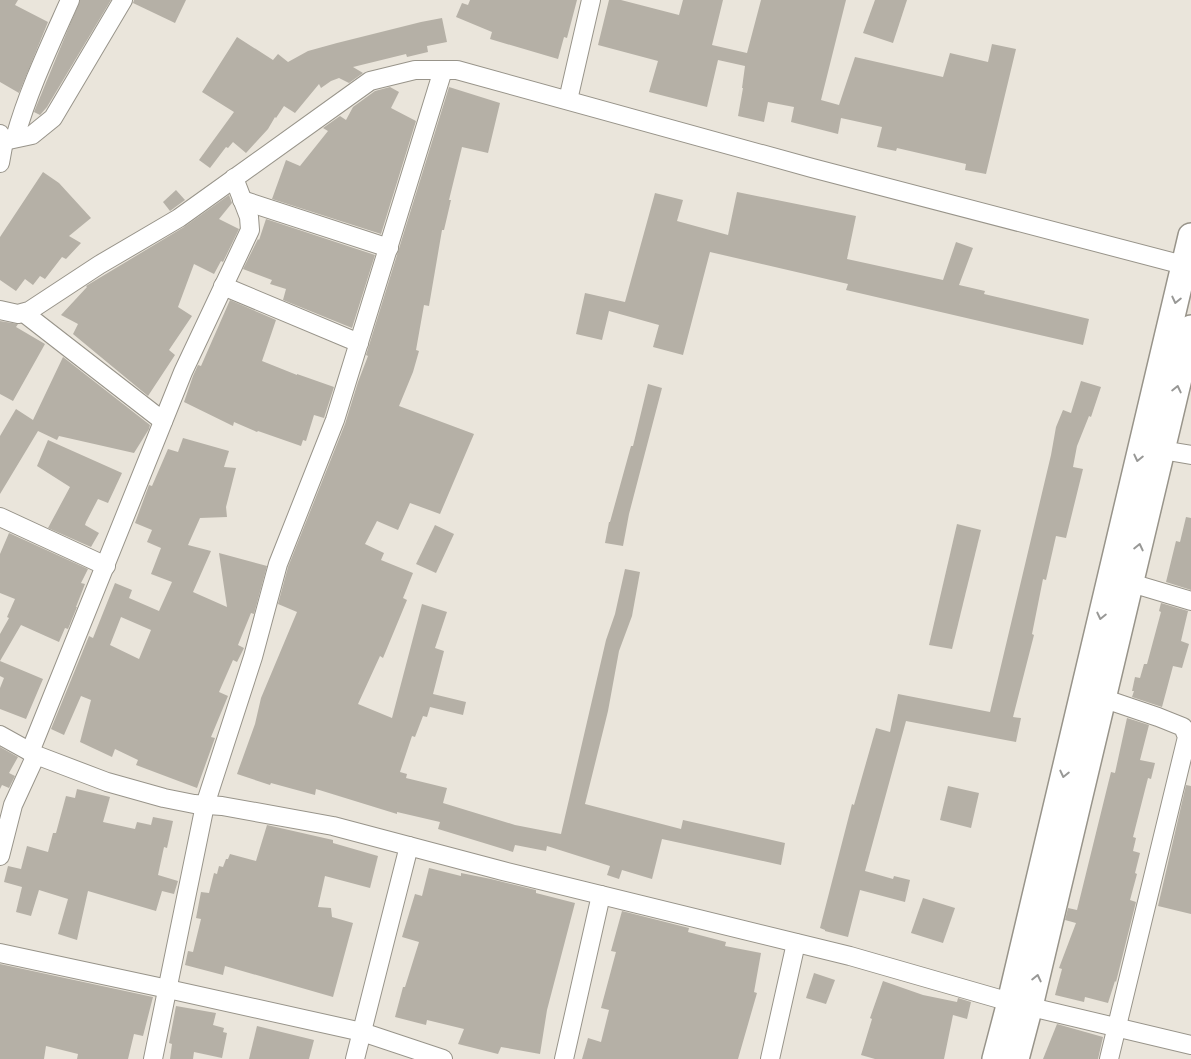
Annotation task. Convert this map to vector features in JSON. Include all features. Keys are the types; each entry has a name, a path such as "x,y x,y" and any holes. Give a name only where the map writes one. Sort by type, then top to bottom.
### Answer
{"street":[{"path":"0,164 6,138 19,123 70,0"},
{"path":"6,138 32,135 53,118 122,0"},
{"path":"568,100 591,0"},
{"path":"0,310 18,314 24,313 99,265 179,218 370,81 415,70 457,70 812,168 1189,253 1020,1004 1016,1059"},
{"path":"153,1059 205,804 254,657 278,564 335,420 360,343 443,70"},
{"path":"0,856 13,805 182,372 250,230 249,217 234,178"},
{"path":"242,200 389,248"},
{"path":"224,286 360,343"},
{"path":"24,313 163,421"},
{"path":"995,1059 1020,1004 1102,698 1191,328"},
{"path":"1162,450 1191,455"},
{"path":"0,517 106,566"},
{"path":"1131,583 1191,601"},
{"path":"1102,698 1183,727 1186,737 1109,1059"},
{"path":"0,735 33,754 107,782 164,798 333,826 850,956 1020,1004 1191,1045"},
{"path":"356,1059 409,846"},
{"path":"564,1059 602,895"},
{"path":"770,1059 796,943"},
{"path":"0,953 168,988 362,1032 442,1059"}],"building":[{"path":"0,0 18,0 15,5 48,22 19,93 0,82"},
{"path":"80,0 111,0 47,107 40,115 34,112"},
{"path":"134,0 186,0 175,23 133,3"},
{"path":"470,0 577,0 567,38 564,37 558,59 490,39 492,32 456,17 462,3 468,5"},
{"path":"609,0 621,0 679,15 683,0 723,0 712,45 747,53 761,0 846,0 821,100 839,105 855,57 943,77 950,53 988,62 992,44 1016,49 986,174 965,170 966,164 897,148 896,151 877,147 882,127 841,118 838,134 791,122 794,107 768,102 764,122 738,116 745,66 718,60 707,107 649,92 658,61 598,45"},
{"path":"875,0 907,0 893,43 863,33"},
{"path":"442,18 447,42 427,46 428,52 407,57 406,54 353,67 363,73 349,83 339,78 321,88 319,84 295,113 284,106 268,129 246,153 233,142 228,148 226,147 210,168 199,160 234,112 202,92 237,37 273,60 278,54 288,62 308,51"},
{"path":"390,87 399,92 391,108 416,121 381,234 272,199 286,160 300,166 328,131 323,128 340,116 346,120 353,107 375,91"},
{"path":"449,87 500,103 488,153 462,147 444,230 442,230 429,306 424,305 416,350 419,351 413,372 399,406 474,434 440,514 410,503 398,530 377,521 365,544 384,553 381,560 413,573 403,598 407,600 383,658 380,656 358,704 392,718 422,604 447,612 435,648 444,651 433,694 466,702 463,715 430,707 427,717 423,716 415,737 412,736 400,772 407,774 406,778 447,788 443,803 515,825 561,834 606,640 615,614 625,569 640,572 632,616 619,651 608,711 585,804 681,829 683,820 785,843 781,865 662,839 652,879 622,870 619,879 607,875 610,866 547,846 546,851 515,845 513,852 438,829 440,822 397,812 397,814 316,789 315,795 271,783 270,785 237,774 255,724 261,698 297,612 278,604 288,567 345,424 368,356 366,355"},
{"path":"43,172 59,183 91,218 69,236 81,243 66,259 62,257 45,279 40,276 33,285 25,279 16,291 0,280 0,237"},
{"path":"176,190 185,200 170,211 163,202"},
{"path":"737,192 856,216 847,259 943,280 956,242 973,248 959,285 985,291 984,294 1089,319 1083,345 846,290 848,284 710,252 683,355 653,347 659,325 609,311 602,340 576,334 585,293 625,302 655,193 683,200 677,221 728,235"},
{"path":"229,195 232,203 219,219 239,229 223,262 221,261 214,274 194,264 178,307 192,316 169,350 175,355 148,396 73,334 78,324 61,315 86,286 184,227"},
{"path":"266,219 375,255 352,328 283,300 286,289 270,284 272,280 243,269 259,240"},
{"path":"230,300 276,320 262,361 334,387 324,418 314,415 306,441 303,440 301,446 257,432 234,422 233,426 184,402 193,376 198,365 201,366"},
{"path":"0,321 18,324 16,327 45,344 13,401 0,394"},
{"path":"63,357 150,425 149,429 134,453 59,436 57,440 38,431 0,494 0,436 16,409 33,420"},
{"path":"1081,381 1101,387 1091,417 1089,416 1077,446 1073,467 1083,469 1066,538 1056,536 1046,580 1043,579 1032,634 1034,635 1013,717 1021,718 1016,742 906,721 865,871 893,879 894,876 910,880 905,902 860,890 848,937 825,931 820,928 852,804 854,805 876,728 890,732 898,694 990,712 1056,427 1063,410 1071,413"},
{"path":"648,384 662,388 629,514 623,546 605,543 609,522 631,446 633,446"},
{"path":"183,438 229,451 224,467 236,468 226,507 227,517 200,518 188,545 211,551 193,592 227,607 219,553 267,566 254,614 251,613 238,645 244,648 237,662 233,660 219,692 228,696 211,737 215,738 197,788 136,765 138,760 115,749 112,757 80,742 91,700 81,696 64,735 51,729 89,636 93,638 115,583 132,590 129,598 159,611 172,582 151,574 161,548 147,542 152,530 135,523 149,485 152,486 168,449 178,452","holes":["121,617 151,630 139,659 110,645"]},
{"path":"48,440 122,473 108,503 98,499 86,522 85,525 99,533 91,547 48,528 70,487 37,466"},
{"path":"1186,517 1191,518 1191,590 1166,582 1176,541 1180,542"},
{"path":"957,524 981,530 952,649 929,645"},
{"path":"435,525 454,534 436,573 416,564"},
{"path":"9,533 88,569 81,583 85,584 77,607 68,629 65,628 59,642 21,625 0,661 0,634 9,618 7,617 15,599 0,593 0,554"},
{"path":"1161,603 1188,611 1181,641 1189,644 1182,668 1173,666 1162,707 1132,697 1135,677 1140,678 1144,664 1147,664 1161,612 1159,611"},
{"path":"0,661 43,679 26,719 0,709 0,688 4,678 0,676"},
{"path":"1127,718 1149,725 1140,760 1155,763 1151,779 1148,778 1133,837 1136,838 1133,851 1140,853 1130,900 1136,902 1116,982 1108,1003 1085,997 1084,1002 1055,995 1062,969 1059,968 1076,923 1065,920 1068,908 1077,910 1111,772 1115,773"},
{"path":"0,747 18,757 9,773 15,776 9,788 2,785 0,789"},
{"path":"1186,785 1191,786 1191,914 1158,906"},
{"path":"948,786 979,793 971,828 940,820"},
{"path":"77,789 110,797 103,822 135,829 137,822 151,825 153,817 173,821 167,848 164,847 158,875 178,881 174,894 162,891 156,911 88,891 77,940 58,934 68,899 39,890 31,916 16,912 22,887 4,882 8,866 21,869 27,846 48,852 53,833 56,833 66,796 75,798"},
{"path":"267,825 333,840 333,843 378,856 370,888 325,876 318,907 331,908 332,917 353,923 333,997 225,966 223,975 185,965 188,951 193,952 201,919 196,918 201,892 209,893 214,873 217,874 219,866 223,867 230,854 256,861"},
{"path":"429,868 461,876 461,873 491,879 536,890 536,893 575,903 547,1010 540,1054 501,1047 498,1054 458,1044 464,1029 427,1020 426,1025 395,1017 403,987 405,987 419,942 402,937 415,894 422,896"},
{"path":"923,898 955,908 943,943 911,933"},
{"path":"622,911 689,928 688,932 726,942 725,946 761,953 754,992 757,993 738,1059 582,1059 588,1038 601,1042 609,1010 601,1008 616,952 611,951"},
{"path":"0,964 153,997 143,1036 134,1034 128,1059 77,1059 78,1054 46,1046 44,1059 0,1059"},
{"path":"814,973 835,980 826,1004 806,998"},
{"path":"883,981 923,995 957,1002 958,998 971,1002 967,1019 953,1015 944,1059 875,1059 861,1055 872,1019 870,1018"},
{"path":"176,1006 216,1013 213,1025 224,1028 223,1032 227,1033 222,1058 194,1052 193,1059 170,1059 172,1044 169,1043"},
{"path":"1057,1024 1103,1037 1098,1059 1043,1059"},
{"path":"257,1026 314,1040 309,1059 249,1059"}]}
